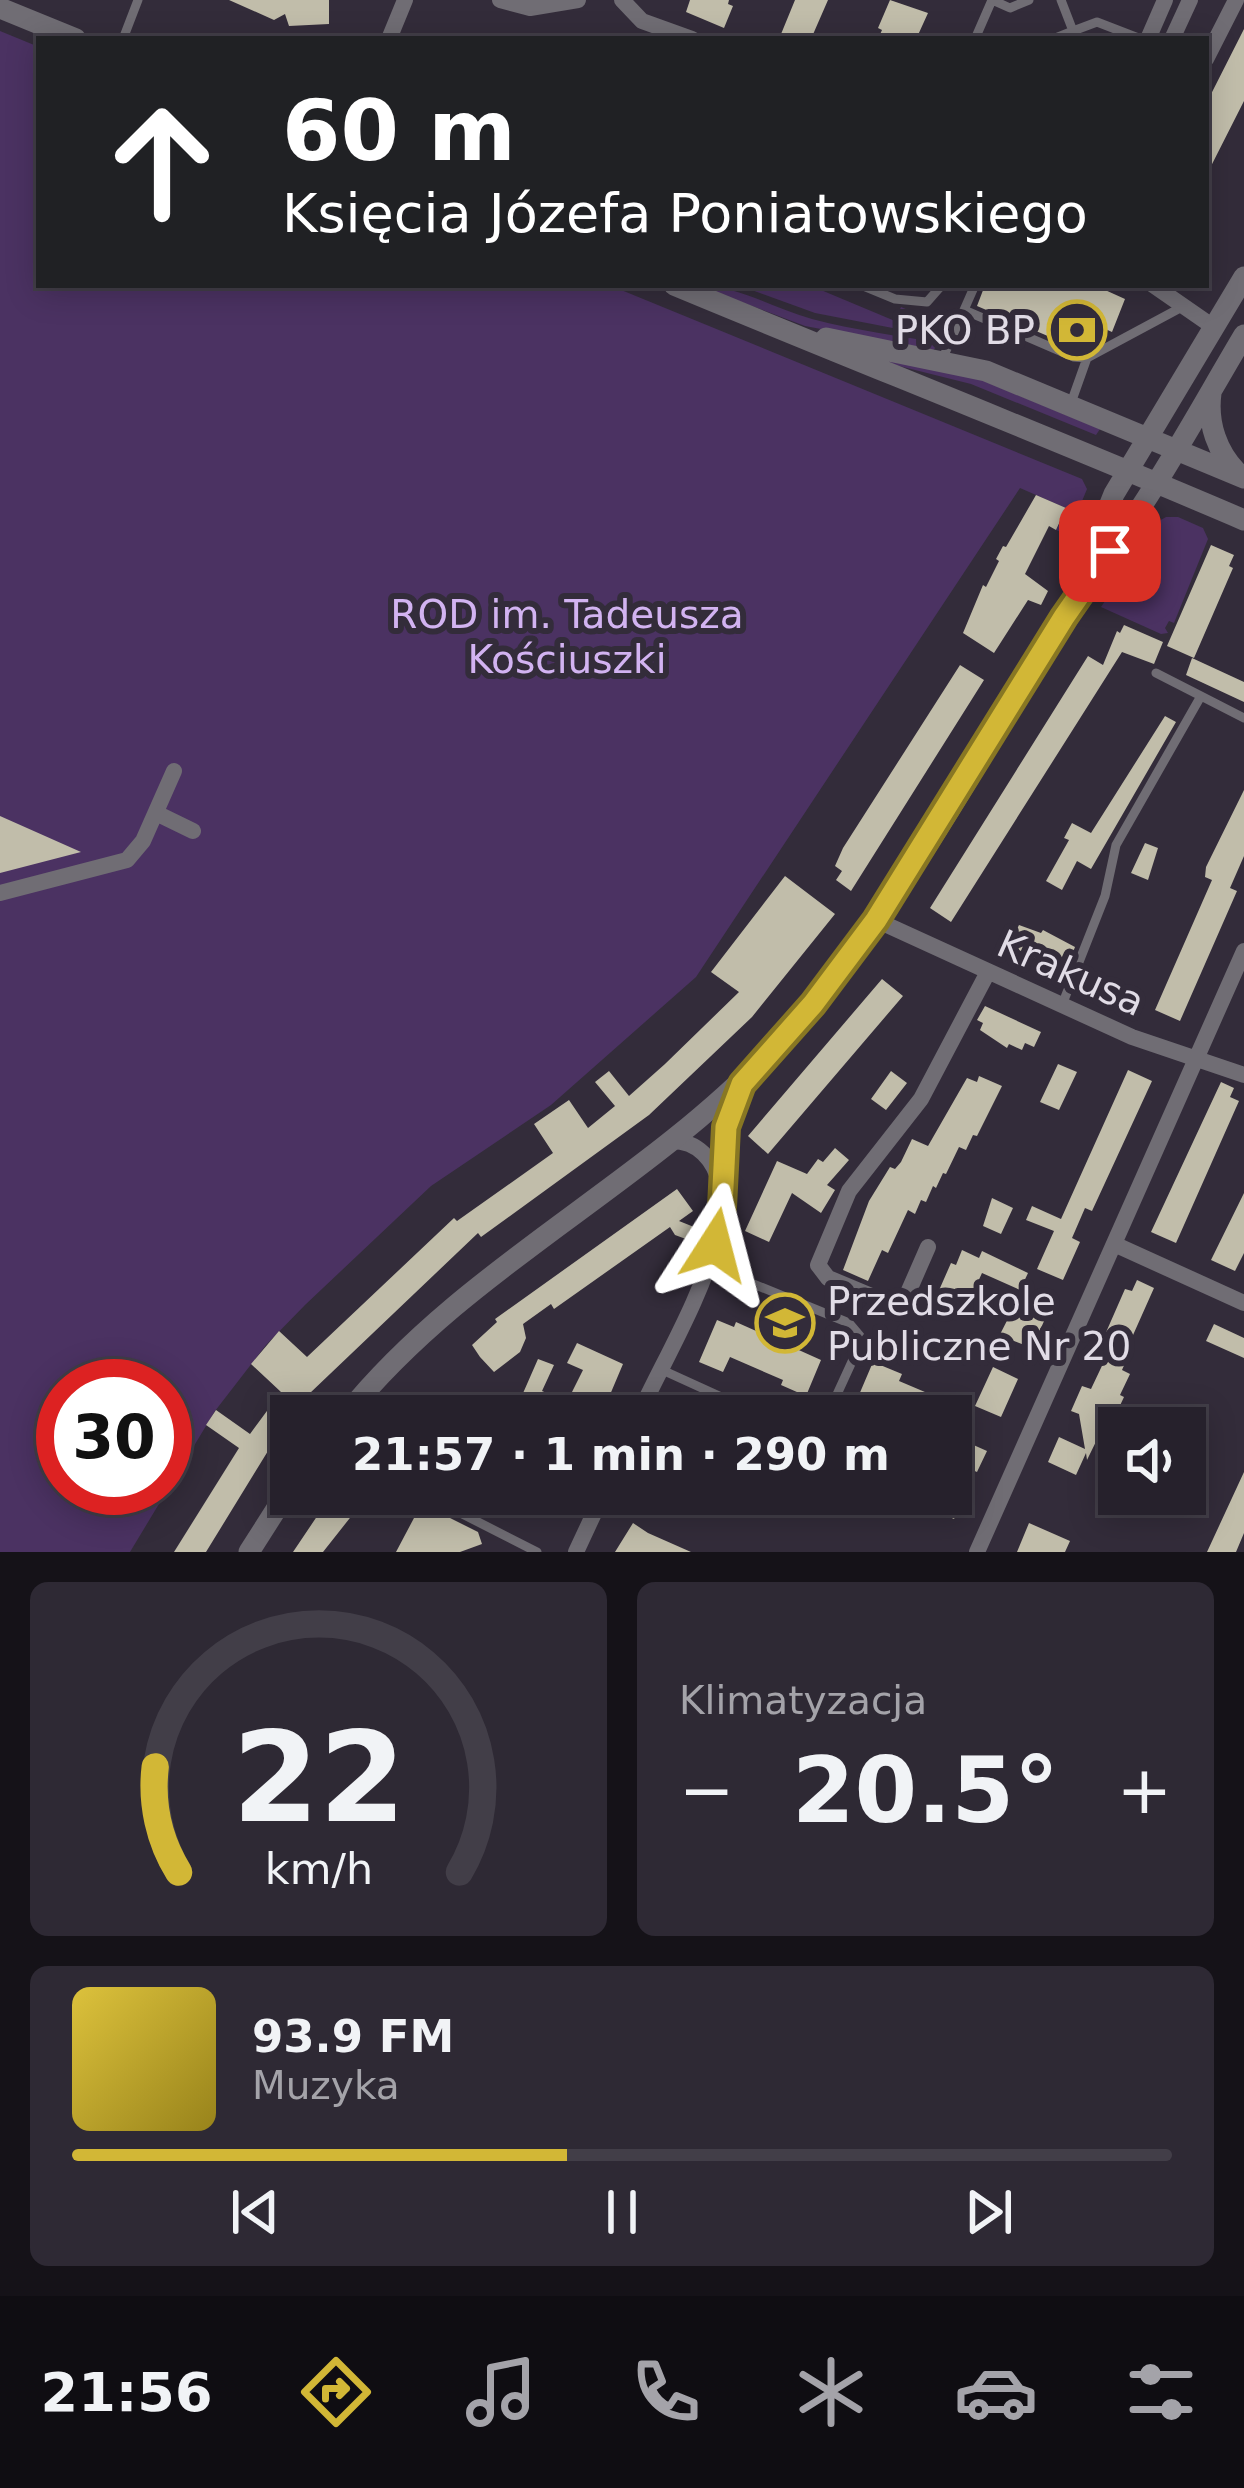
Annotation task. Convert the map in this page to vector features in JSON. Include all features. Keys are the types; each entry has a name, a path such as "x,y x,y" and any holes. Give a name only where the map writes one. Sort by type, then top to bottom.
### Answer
{"street":[{"path":"390,36 405,0"},
{"path":"500,0 530,8 578,0"},
{"path":"622,0 642,21 684,36"},
{"path":"1147,36 1165,0"},
{"path":"1173,36 1190,0"},
{"path":"1209,53 1236,0"},
{"path":"0,8 69,36"},
{"path":"1064,617 1110,504 1244,278"},
{"path":"681,288 1244,520"},
{"path":"1157,288 1215,328"},
{"path":"776,327 986,370 1244,478"},
{"path":"366,1395 414,1343 485,1280 672,1141 748,1074 813,1004 876,920 1064,617 1157,483 1244,335"},
{"path":"1213,387 1210,416 1215,435 1230,465 1244,478"},
{"path":"0,893 127,860 139,849 174,771"},
{"path":"156,813 193,831"},
{"name":"Krakusa","path":"876,920 1062,1005 1244,1075"},
{"path":"976,1552 1244,951"},
{"path":"928,1247 907,1295 895,1306 828,1278 818,1265 849,1191 921,1099 988,972"},
{"path":"648,1395 707,1264 720,1222 726,1127 748,1074"},
{"path":"672,1141 689,1144 710,1160 722,1196"},
{"path":"1114,1244 1244,1303"},
{"path":"249,1552 273,1515"},
{"path":"577,1552 594,1515"}],"lane":[{"path":"124,36 138,0"},
{"path":"977,36 992,0 1010,8 1029,0"},
{"path":"1061,0 1073,31"},
{"path":"1060,36 1097,22 1137,36"},
{"path":"868,288 895,299 927,302 939,288"},
{"path":"895,299 900,288"},
{"path":"942,360 974,288"},
{"path":"964,310 1074,357 1088,358 1183,306"},
{"path":"1070,405 1088,358"},
{"path":"1156,674 1244,718"},
{"path":"1062,1005 1105,896 1116,844 1201,696"},
{"path":"707,1264 828,1314 857,1331 860,1344 837,1395"},
{"path":"660,1369 718,1395"},
{"path":"464,1515 536,1552"}],"green space":[{"name":"ROD im. Tadeusza Kościuszki","path":"0,31 36,46 36,288 616,288 1082,479 1087,489 1068,535 1056,530 1068,509 1020,488 696,977 551,1105 431,1186 266,1345 192,1449 192,1359 36,1359 36,1515 152,1515 130,1552 0,1552"},
{"path":"704,288 740,293 828,323 941,343 933,350 805,326"},
{"path":"746,288 816,288 895,321 901,307 920,315 917,324 937,332 929,335 815,313"},
{"path":"870,352 955,369 1100,429 1096,435 971,384 891,364"},
{"path":"1166,517 1203,528 1208,539 1174,623 1169,621 1168,633 1161,634 1101,607"}],"building":[{"path":"229,0 329,0 329,24 289,26 285,14 274,20"},
{"path":"690,0 729,0 733,6 724,28 686,12"},
{"path":"795,0 828,0 812,36 780,36"},
{"path":"890,0 928,13 918,35 879,36 882,30 878,28"},
{"path":"1244,29 1244,101 1209,170 1209,98"},
{"path":"984,288 1101,288 1125,299 1112,332 1092,323 1081,349 977,306"},
{"path":"1036,495 1066,508 1056,530 1049,526 1025,574 1048,591 1041,605 1028,600 994,653 963,633 996,559"},
{"path":"1211,545 1234,555 1229,566 1233,568 1194,658 1167,646"},
{"path":"1124,625 1163,642 1154,664 1122,652 951,922 930,908 1088,656 1103,665"},
{"path":"1192,658 1244,682 1244,702 1186,675"},
{"path":"960,665 984,680 851,891 836,880 842,871 835,866 843,848"},
{"path":"1165,716 1176,722 1091,869 1077,861 1062,890 1046,881 1069,840 1064,838 1072,823 1091,833"},
{"path":"1244,790 1244,856 1230,888 1237,891 1180,1021 1155,1010 1212,880 1205,877 1206,867"},
{"path":"0,816 81,852 0,873"},
{"path":"1145,843 1158,848 1148,880 1131,873"},
{"path":"785,876 835,914 752,1017 649,1115 481,1237 478,1233 310,1395 279,1395 281,1392 251,1364 279,1331 307,1357 454,1218 457,1221 553,1153 534,1124 569,1100 588,1128 615,1106 595,1082 609,1071 629,1096 739,992 711,972"},
{"path":"1019,925 1043,930 1075,947 1065,973 1009,945"},
{"path":"882,979 903,996 768,1154 748,1136"},
{"path":"985,1006 1041,1032 1034,1047 1025,1043 1022,1050 1009,1044 1007,1048 980,1030 983,1023 977,1020"},
{"path":"1058,1064 1077,1072 1059,1110 1040,1102"},
{"path":"1128,1070 1152,1081 1092,1211 1085,1208 1072,1238 1080,1242 1063,1280 1037,1269 1054,1231 1026,1220 1032,1206 1061,1219"},
{"path":"891,1071 907,1083 886,1110 871,1099"},
{"path":"979,1076 1002,1086 977,1136 973,1135 966,1150 959,1147 946,1174 933,1186 926,1202 921,1200 915,1214 908,1210 888,1253 882,1250 868,1281 843,1270 869,1201 890,1167 895,1169 901,1162 912,1139 928,1146 967,1078 977,1082"},
{"path":"1221,1082 1234,1088 1230,1097 1239,1101 1176,1243 1151,1232"},
{"path":"835,1148 849,1160 827,1185 835,1190 821,1213 792,1193 769,1242 745,1231 777,1161 807,1174"},
{"path":"677,1189 693,1211 679,1221 699,1229 694,1242 675,1235 670,1227 554,1309 551,1304 523,1324 526,1338 520,1352 494,1372 480,1357 472,1345 495,1319"},
{"path":"1244,1193 1244,1253 1235,1271 1211,1260"},
{"path":"992,1198 1013,1208 1001,1234 983,1226"},
{"path":"962,1250 979,1258 982,1251 1028,1273 1020,1290 982,1273 960,1321 933,1304"},
{"path":"1137,1280 1154,1288 1121,1362 1125,1363 1122,1370 1130,1374 1120,1395 1124,1397 1119,1407 1098,1407 1098,1438 1076,1475 1048,1462 1059,1437 1085,1449 1079,1414 1071,1411 1082,1386 1091,1389 1109,1351 1100,1346 1125,1289 1132,1291"},
{"path":"1019,1297 1049,1310 1032,1348 1014,1341 1004,1365 988,1358"},
{"path":"717,1320 734,1327 736,1322 821,1360 806,1395 730,1357 723,1372 699,1362"},
{"path":"1214,1324 1244,1338 1244,1358 1206,1341"},
{"path":"577,1343 623,1364 610,1395 570,1395 583,1370 567,1363"},
{"path":"538,1359 554,1365 542,1391 551,1395 522,1395"},
{"path":"873,1362 902,1374 899,1381 932,1395 859,1395"},
{"path":"993,1367 1018,1379 1001,1417 975,1406"},
{"path":"270,1407 270,1448 206,1552 174,1552 239,1448 206,1425 216,1410 250,1434"},
{"path":"972,1444 987,1451 977,1472 972,1470"},
{"path":"1244,1472 1244,1533 1236,1552 1207,1552"},
{"path":"318,1515 352,1515 323,1552 293,1552"},
{"path":"408,1515 444,1515 478,1532 482,1544 460,1552 396,1552 414,1518"},
{"path":"633,1523 648,1533 691,1552 615,1552"},
{"path":"1029,1523 1070,1541 1065,1552 1017,1552"}],"place":[{"name":"PKO BP","path":"1077,330"},
{"name":"Przedszkole Publiczne Nr 20","path":"785,1323"}],"route":[{"path":"715,1245 726,1127 742,1084 848,961 1110,551"}]}
